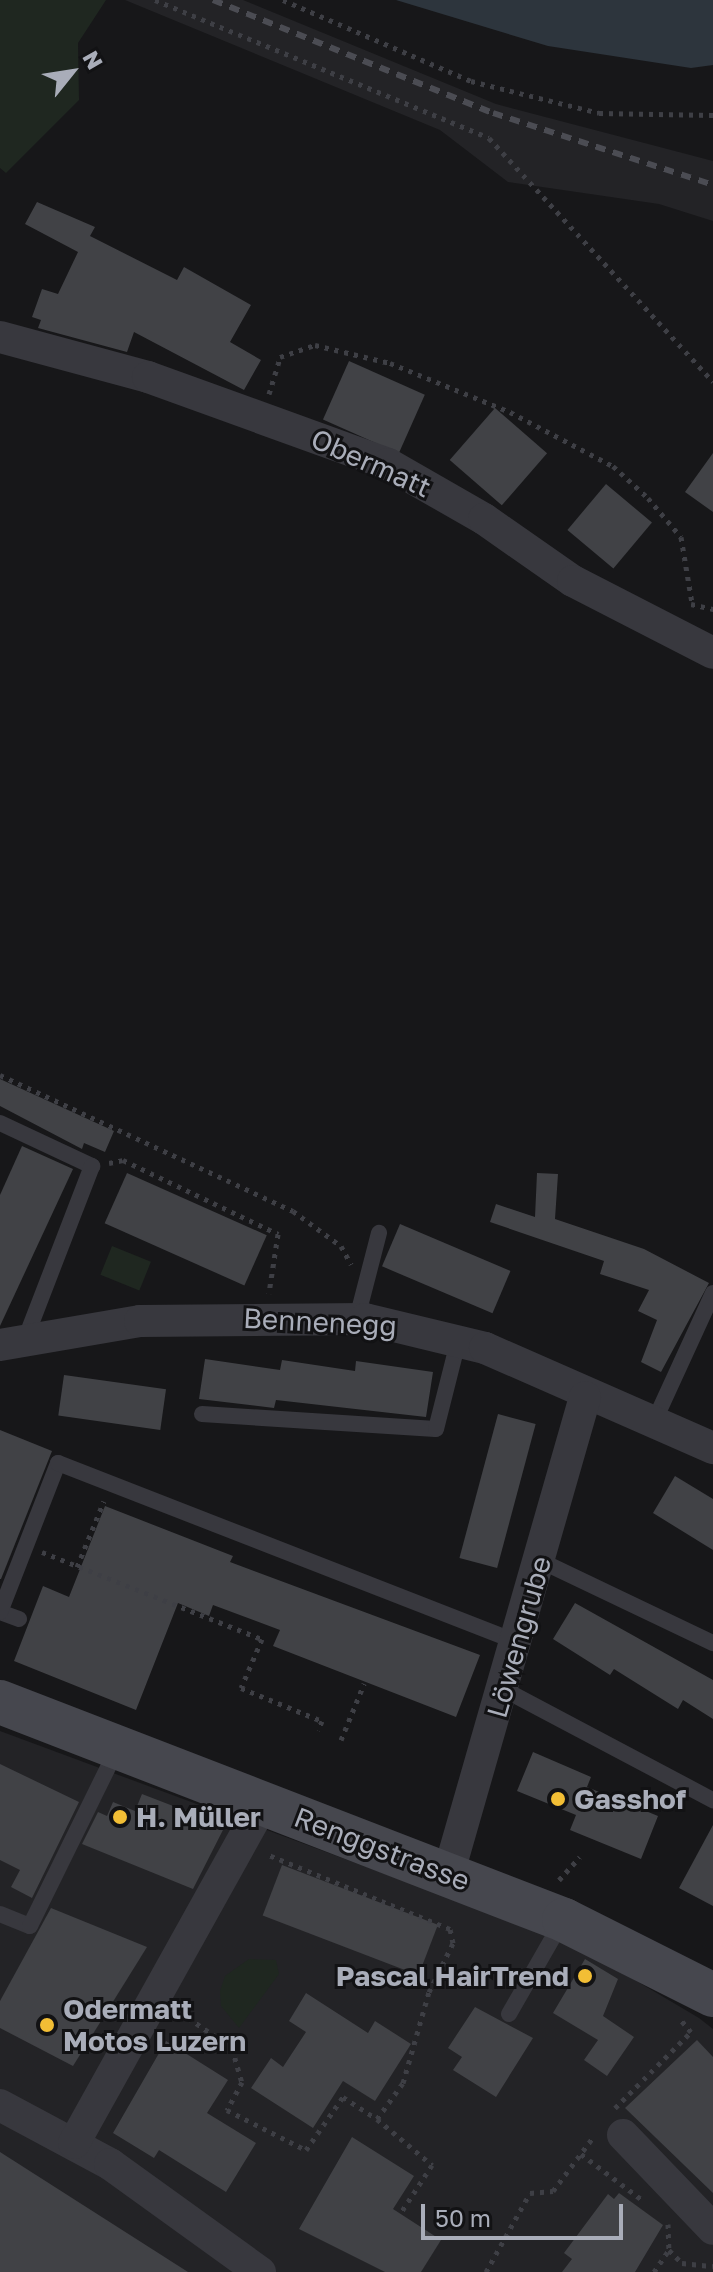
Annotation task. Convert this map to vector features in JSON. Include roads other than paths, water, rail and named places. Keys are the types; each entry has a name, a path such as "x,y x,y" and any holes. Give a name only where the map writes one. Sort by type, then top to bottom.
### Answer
{"main road":[{"name":"Renggstrasse","path":"0,1702 448,1875 560,1901 698,2008"}],"street":[{"name":"Obermatt","path":"0,337 148,377 388,464 484,519 573,581 713,653"},
{"name":"Bennenegg","path":"12,1342 140,1321 357,1318 459,1338 585,1397 713,1448"},
{"name":"Löwengrube","path":"448,1875 519,1642 585,1397"},
{"path":"74,2143 263,1803"},
{"path":"0,2105 74,2143 207,2229 260,2272"},
{"path":"619,2113 713,2229"}],"lane":[{"path":"0,1123 92,1166 12,1342"},
{"path":"357,1318 379,1233"},
{"path":"653,1424 713,1293"},
{"path":"202,1414 436,1429 459,1338"},
{"path":"19,1619 0,1612 58,1463 519,1642"},
{"path":"541,1561 713,1643"},
{"path":"503,1689 713,1800"},
{"path":"0,1914 30,1926 117,1748"},
{"path":"509,2014 560,1901"}],"railway":[{"path":"213,0 493,113 713,185"}],"place":[{"name":"Gasshof","path":"558,1799"},
{"name":"H. Müller","path":"120,1817"},
{"name":"Pascal HairTrend","path":"585,1976"},
{"name":"Odermatt Motos Luzern","path":"47,2025"}]}
